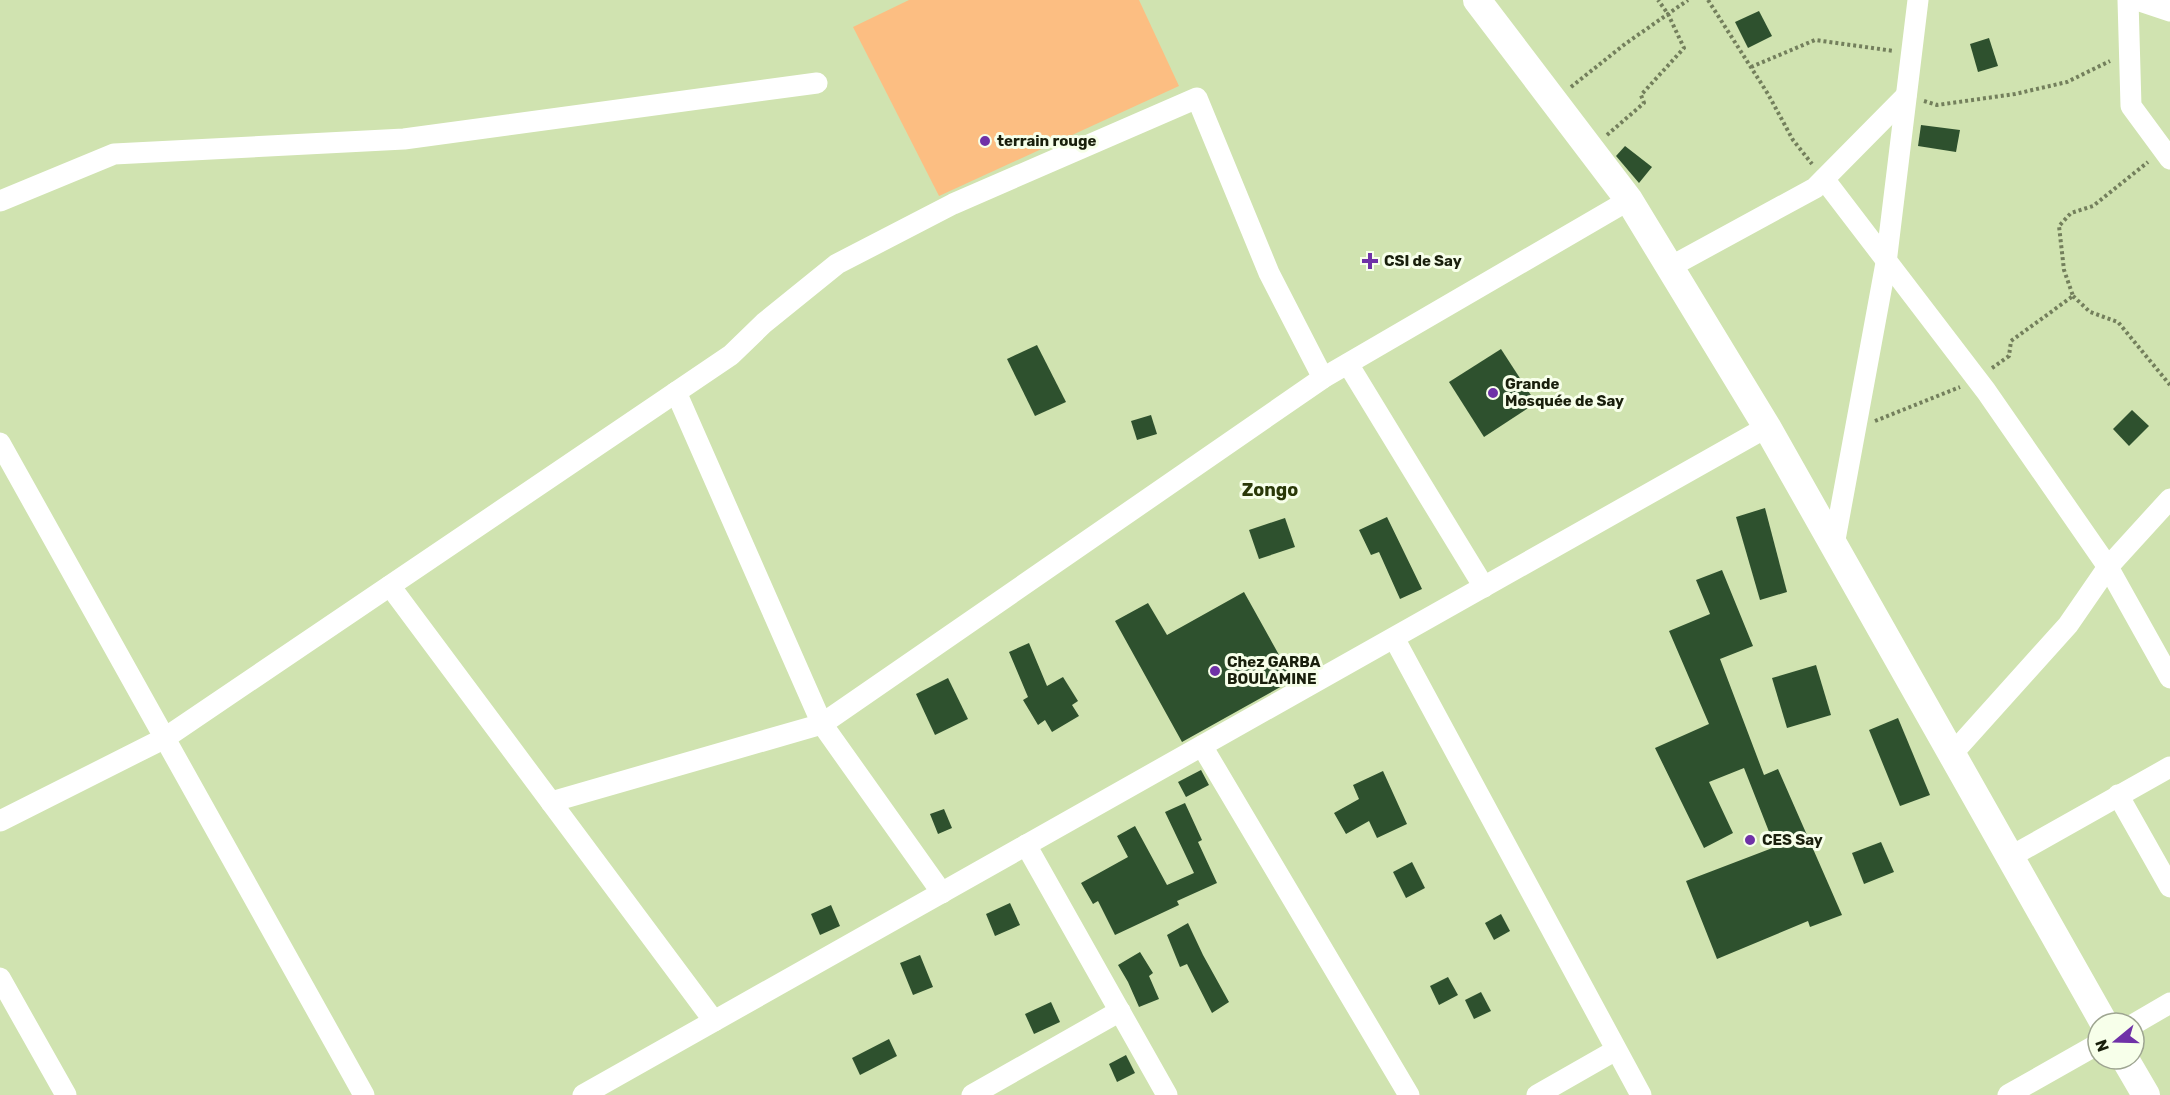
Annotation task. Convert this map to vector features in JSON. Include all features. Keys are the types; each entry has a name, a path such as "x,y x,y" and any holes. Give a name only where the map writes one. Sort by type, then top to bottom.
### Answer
{"street":[{"path":"1834,544 1886,263 1918,0"},
{"path":"2128,0 2131,106 2167,155"},
{"path":"2138,0 2170,11"},
{"path":"1482,2 1629,200 1670,267 1767,427 2097,1011"},
{"path":"0,201 114,154 404,139 817,83"},
{"path":"1670,267 1815,188 1906,96"},
{"path":"0,820 165,738 731,355 764,323 837,264 953,204 1197,98 1269,273 1323,378"},
{"path":"1824,179 1977,380 2108,567 2170,678"},
{"path":"551,802 822,724 1323,378 1629,200"},
{"path":"1348,364 1484,587"},
{"path":"676,392 822,724 942,893"},
{"path":"583,1095 1767,427"},
{"path":"0,443 364,1095"},
{"path":"1952,754 2068,625 2108,567 2170,499"},
{"path":"390,586 714,1022"},
{"path":"1394,638 1641,1095"},
{"path":"1202,746 1409,1095"},
{"path":"2010,856 2170,767"},
{"path":"2118,795 2170,887"},
{"path":"1026,845 1167,1095"},
{"path":"0,978 66,1095"},
{"path":"2146,1017 2170,1003"},
{"path":"972,1095 1120,1011"},
{"path":"1537,1095 1616,1050"},
{"path":"2008,1095 2086,1051"},
{"path":"2132,1071 2146,1095"}],"path":[{"path":"1591,149 1644,103 1641,95 1684,48 1668,14 1658,0"},
{"path":"1554,101 1626,44 1688,0"},
{"path":"1708,0 1751,67 1793,140 1824,179"},
{"path":"1751,67 1815,40 1911,53"},
{"path":"1906,96 1937,105 2016,94 2067,82 2129,51"},
{"path":"2167,155 2126,178 2093,206 2071,213 2059,226 2064,270 2073,296 2090,312 2118,322 2170,385"},
{"path":"1855,429 1977,380 2009,356 2011,341 2073,296"}],"shaded area":[{"name":"terrain rouge","path":"909,0 1139,0 1179,86 939,196 853,27"}],"building":[{"path":"1759,11 1772,36 1748,48 1735,22"},
{"path":"1989,38 1998,66 1978,72 1970,44"},
{"path":"1921,125 1960,130 1956,152 1918,146"},
{"path":"1625,146 1652,167 1639,183 1616,156"},
{"path":"1037,345 1066,402 1035,416 1007,359"},
{"name":"Grande Mosquée de Say","path":"1501,349 1536,403 1484,437 1449,382"},
{"path":"2132,410 2149,426 2129,446 2113,429"},
{"path":"1151,415 1157,434 1137,440 1131,421"},
{"path":"1765,508 1787,592 1760,600 1736,517"},
{"path":"1387,517 1422,589 1400,599 1379,552 1371,555 1359,530"},
{"path":"1285,518 1295,547 1259,559 1249,530"},
{"path":"1722,570 1753,646 1720,659 1764,775 1778,769 1842,915 1810,927 1808,921 1717,959 1686,881 1775,847 1744,768 1709,782 1733,833 1704,848 1655,748 1709,724 1669,631 1710,614 1696,580"},
{"name":"Chez GARBA BOULAMINE","path":"1244,592 1293,680 1182,742 1115,621 1148,603 1167,635"},
{"path":"1029,643 1047,686 1063,677 1078,701 1072,705 1079,716 1052,732 1045,720 1038,725 1023,700 1028,697 1009,652"},
{"path":"1816,665 1831,715 1787,728 1772,678"},
{"path":"948,678 968,719 935,735 916,694"},
{"path":"1898,718 1930,795 1900,806 1869,730"},
{"path":"1201,770 1209,785 1186,797 1178,782"},
{"path":"1383,771 1407,824 1377,838 1369,821 1346,834 1334,813 1359,799 1353,785"},
{"path":"1185,803 1202,840 1198,842 1217,883 1177,901 1179,905 1115,935 1098,901 1093,904 1081,883 1128,857 1117,836 1135,826 1167,885 1194,873 1165,812"},
{"path":"944,809 952,828 938,834 930,814"},
{"path":"1881,842 1894,872 1864,884 1852,853"},
{"path":"1412,862 1425,888 1406,898 1393,872"},
{"path":"1010,903 1020,925 995,936 986,914"},
{"path":"831,905 840,926 820,935 811,914"},
{"path":"1501,914 1510,931 1494,940 1485,923"},
{"path":"1188,923 1229,1002 1212,1013 1187,964 1180,967 1167,935"},
{"path":"1140,952 1153,973 1149,976 1159,999 1139,1007 1118,965"},
{"path":"920,955 933,987 913,995 900,963"},
{"path":"1448,977 1458,995 1439,1005 1430,986"},
{"path":"1481,992 1491,1011 1474,1019 1465,1000"},
{"path":"1051,1002 1060,1022 1034,1034 1025,1014"},
{"path":"889,1039 897,1056 860,1075 852,1058"},
{"path":"1126,1055 1135,1073 1117,1082 1109,1064"}],"place":[{"name":"terrain rouge","path":"985,141"},
{"name":"CSI de Say","path":"1370,261"},
{"name":"Grande Mosquée de Say","path":"1493,393"},
{"name":"Chez GARBA BOULAMINE","path":"1215,671"},
{"name":"CES Say","path":"1750,840"}],"district":[{"name":"Zongo","path":"1270,490"}]}
